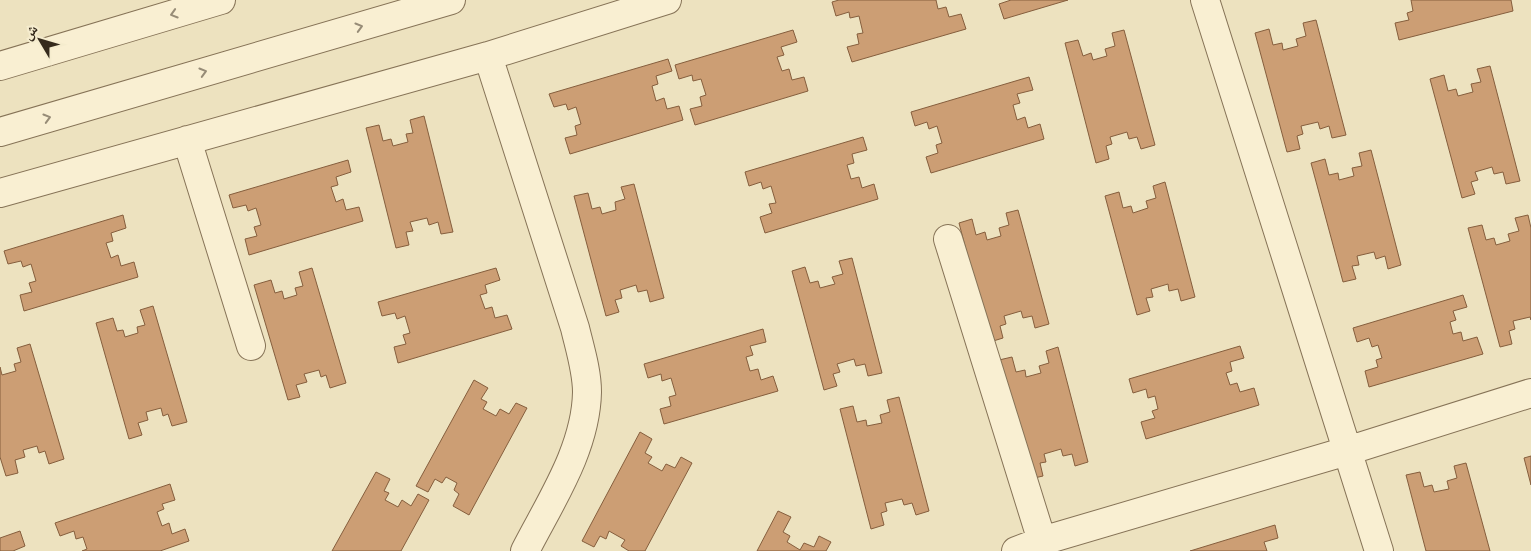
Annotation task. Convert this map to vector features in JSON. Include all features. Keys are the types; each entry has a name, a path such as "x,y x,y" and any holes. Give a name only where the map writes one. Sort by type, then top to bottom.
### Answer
{"street":[{"path":"0,66 221,0"},
{"path":"0,132 451,0"},
{"path":"0,193 488,56 667,0"},
{"path":"1205,0 1379,551"},
{"path":"488,56 575,328 582,356 587,391 583,423 571,460 525,551"},
{"path":"187,140 251,346"},
{"path":"948,239 1042,542"},
{"path":"1016,551 1531,393"}],"building":[{"path":"839,0 936,0 938,9 946,7 949,17 961,14 966,29 852,62 847,47 859,44 857,34 863,33 859,16 850,18 849,12 836,16 832,2"},
{"path":"1011,0 1068,0 1004,19 999,4"},
{"path":"1411,0 1511,0 1513,11 1399,40 1395,23 1409,20 1407,13 1413,11"},
{"path":"1316,20 1346,135 1332,138 1329,126 1320,129 1318,122 1301,126 1303,134 1297,136 1300,149 1287,152 1255,33 1269,29 1273,45 1282,43 1283,50 1298,46 1296,39 1306,36 1303,23"},
{"path":"793,30 797,42 781,47 784,55 777,57 782,71 789,69 792,80 804,77 808,91 695,125 690,109 702,106 700,97 706,95 701,79 693,81 692,75 679,79 675,65"},
{"path":"1124,30 1155,145 1141,149 1137,137 1129,139 1127,132 1110,137 1112,144 1106,146 1109,159 1096,163 1065,43 1078,40 1083,56 1091,53 1093,60 1107,56 1105,49 1115,46 1112,33"},
{"path":"668,59 672,71 656,76 658,84 652,86 656,101 664,98 667,109 679,106 683,120 570,154 565,138 577,135 575,126 581,124 576,107 568,110 566,104 554,107 549,94"},
{"path":"1490,66 1520,181 1506,184 1503,172 1494,174 1492,167 1475,172 1478,180 1471,182 1475,194 1462,198 1430,79 1444,75 1448,91 1456,89 1458,96 1473,92 1471,84 1481,82 1477,69"},
{"path":"1029,77 1033,90 1017,94 1020,103 1013,105 1017,120 1025,117 1028,128 1040,124 1044,139 931,173 926,157 938,153 936,145 942,143 937,126 929,129 927,122 915,126 911,112"},
{"path":"424,116 453,232 441,234 438,222 429,225 427,218 410,222 413,231 406,232 409,245 396,248 366,128 379,125 383,141 391,139 393,146 408,142 406,134 413,133 410,120"},
{"path":"863,137 867,150 852,154 854,163 847,165 851,179 859,177 862,188 874,184 878,199 765,233 760,217 772,213 769,204 776,203 771,186 763,189 761,182 749,186 745,172"},
{"path":"1371,150 1401,265 1388,269 1385,256 1376,259 1374,252 1357,256 1359,265 1352,266 1356,279 1343,282 1311,163 1325,159 1329,175 1338,173 1339,180 1354,176 1352,168 1362,166 1359,153"},
{"path":"348,160 351,172 336,177 338,185 331,187 336,202 343,199 346,210 359,207 363,221 249,255 245,239 257,236 254,227 261,225 256,208 248,211 246,205 233,208 229,195"},
{"path":"1165,182 1195,297 1181,301 1178,289 1169,291 1168,284 1151,289 1153,297 1146,298 1150,311 1137,315 1105,196 1119,192 1123,208 1131,206 1133,213 1148,208 1146,201 1156,198 1153,186"},
{"path":"634,184 664,298 650,302 647,290 638,292 636,285 620,290 622,298 615,300 619,312 606,316 574,196 588,193 592,209 600,207 602,214 616,210 615,202 625,199 621,187"},
{"path":"1018,210 1049,324 1035,328 1032,316 1023,318 1021,311 1004,316 1006,324 1000,326 1003,338 990,342 959,223 972,219 976,235 985,232 987,240 1001,236 999,228 1009,225 1006,213"},
{"path":"123,215 126,228 111,233 113,241 106,243 111,258 118,255 121,266 134,262 138,277 24,311 20,295 32,292 29,283 36,281 31,264 23,267 21,261 8,264 4,251"},
{"path":"1528,215 1531,228 1531,320 1530,317 1513,321 1515,329 1509,331 1512,344 1500,347 1468,228 1482,225 1486,240 1494,238 1496,245 1510,241 1508,234 1519,231 1515,218"},
{"path":"852,258 882,373 868,376 865,364 856,366 854,359 837,364 840,372 833,374 837,386 824,390 792,271 805,267 810,283 818,281 820,288 835,284 832,277 843,274 839,261"},
{"path":"312,268 346,383 330,388 326,375 321,377 319,370 304,374 307,382 296,385 300,397 288,400 254,285 271,280 275,293 282,291 284,299 297,295 295,288 303,286 299,272"},
{"path":"496,268 500,280 485,285 487,293 480,295 485,309 492,307 495,318 507,315 512,329 398,363 394,347 406,344 403,335 410,333 405,316 397,319 395,313 382,316 378,302"},
{"path":"1463,295 1467,307 1453,311 1456,320 1450,322 1453,334 1461,332 1463,341 1477,337 1483,354 1369,387 1365,371 1378,367 1376,360 1382,358 1378,345 1372,347 1369,338 1357,342 1353,328"},
{"path":"153,306 187,422 172,426 168,414 163,416 161,408 146,412 148,420 138,423 142,435 129,439 96,323 113,318 117,331 123,330 125,337 138,333 137,327 145,325 140,310"},
{"path":"763,329 766,342 750,346 753,355 746,357 750,371 758,369 761,380 773,376 778,391 664,424 660,409 671,406 669,397 676,395 671,378 662,381 661,374 648,378 644,364"},
{"path":"30,344 64,459 49,464 45,451 39,453 37,446 23,450 25,457 15,460 18,473 6,476 0,457 0,367 2,375 16,371 14,364 21,362 17,348"},
{"path":"1240,346 1244,358 1230,362 1232,371 1226,373 1230,385 1237,383 1240,392 1254,388 1259,405 1146,439 1141,422 1155,418 1152,411 1158,409 1155,396 1148,398 1146,389 1133,393 1129,379"},
{"path":"1058,347 1088,462 1075,466 1072,454 1063,456 1061,449 1044,454 1046,462 1040,463 1043,476 1030,479 999,360 1012,357 1016,372 1025,370 1026,377 1041,373 1039,366 1049,363 1046,351"},
{"path":"474,380 488,388 481,399 487,402 483,409 496,416 500,409 509,414 516,403 527,408 469,515 453,506 459,494 454,490 457,483 446,477 442,483 435,479 428,492 416,486"},
{"path":"899,397 929,511 916,515 912,503 904,505 902,499 885,503 887,511 881,513 884,525 871,529 840,409 853,406 857,422 866,420 867,426 882,423 880,415 890,412 887,400"},
{"path":"640,432 652,439 645,453 652,457 648,463 662,471 666,464 675,468 681,457 692,463 645,551 629,551 621,546 625,540 609,531 606,539 600,536 594,547 582,541"},
{"path":"1531,456 1531,485 1524,458"},
{"path":"1466,463 1490,551 1426,551 1406,475 1420,472 1424,487 1432,485 1434,492 1449,489 1447,481 1457,478 1454,466"},
{"path":"376,472 390,479 384,491 389,493 385,500 398,507 402,500 411,506 418,494 429,500 401,551 332,551"},
{"path":"170,484 175,500 162,504 164,509 157,512 162,526 169,523 172,534 185,529 189,541 160,551 82,551 87,549 83,537 76,539 74,531 60,536 55,523"},
{"path":"778,511 791,517 783,532 790,536 787,542 800,550 804,543 814,547 819,536 831,542 826,551 757,551"},
{"path":"1275,525 1278,538 1264,542 1267,551 1190,551"},
{"path":"20,531 25,546 13,551 0,551 0,538"}]}
